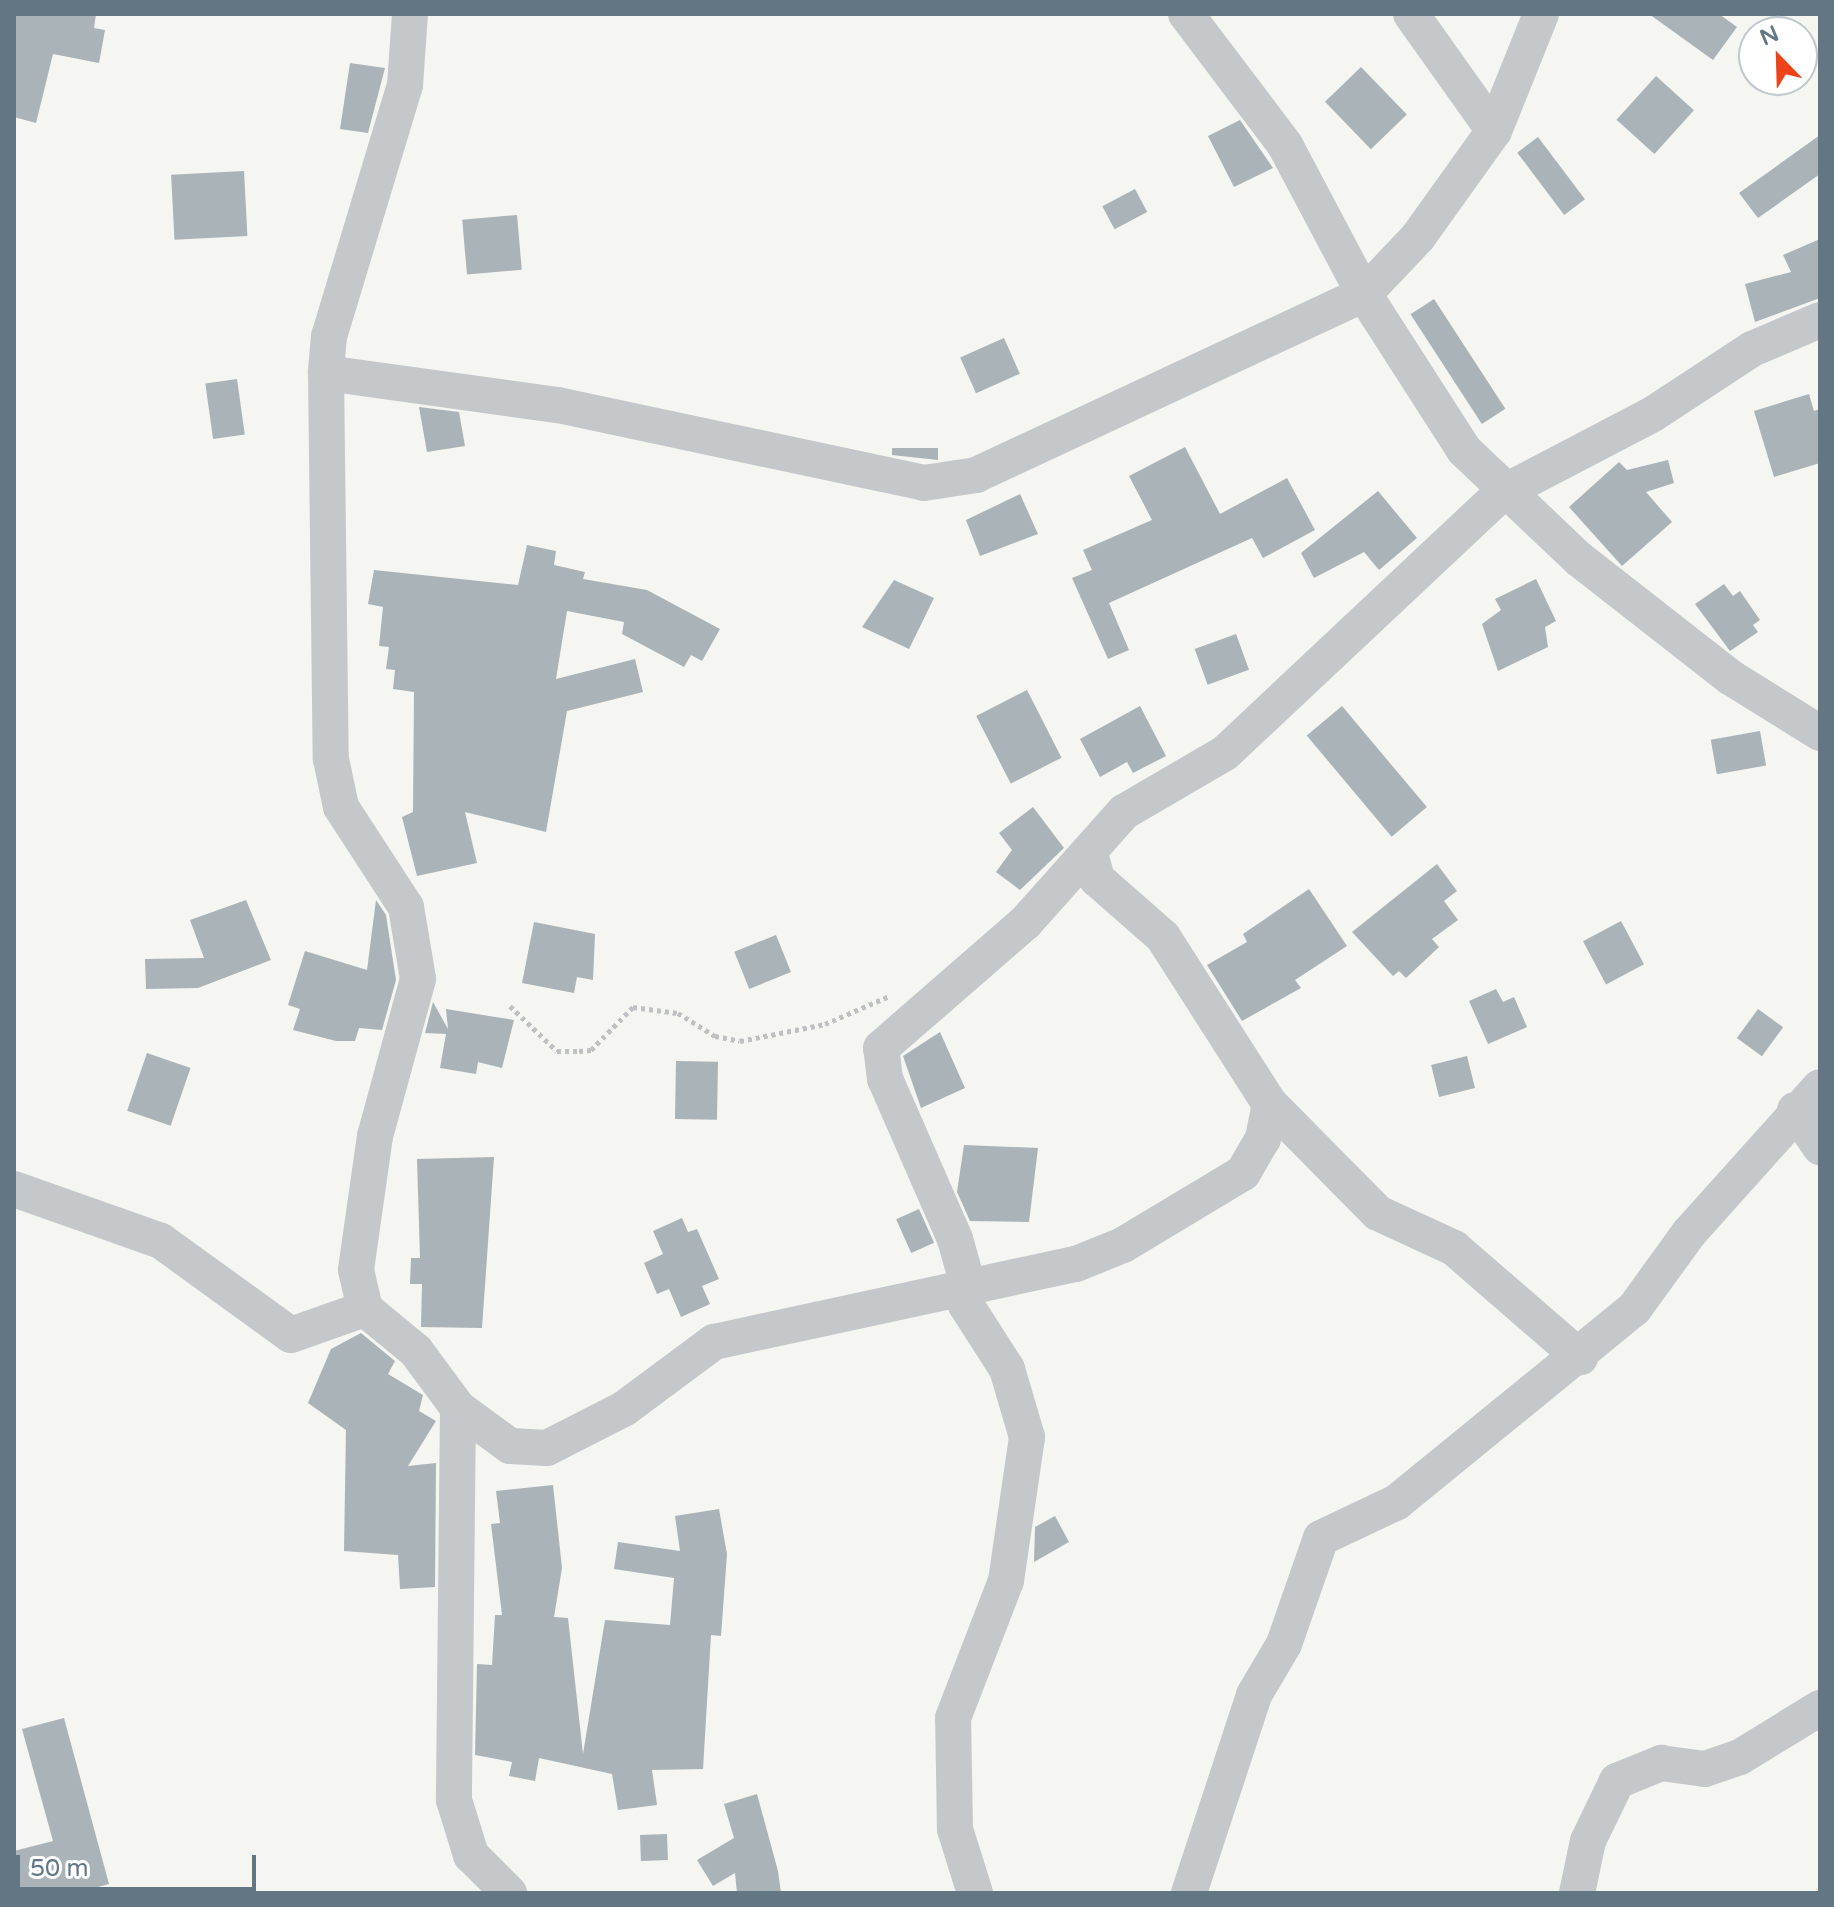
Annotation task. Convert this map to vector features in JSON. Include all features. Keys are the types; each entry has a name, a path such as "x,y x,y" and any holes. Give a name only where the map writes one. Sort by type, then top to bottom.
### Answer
{"street":[{"path":"410,14 405,85 329,336 326,373 331,759 341,807 406,907 418,979 375,1136 358,1237 365,1309 416,1351 458,1408 510,1446 547,1448 625,1408 714,1342 1076,1264 1211,1197 1243,1173 1263,1139 1270,1104"},
{"path":"1186,14 1285,145 1364,294 1464,450 1502,493 1730,677 1820,733"},
{"path":"1411,14 1494,131"},
{"path":"326,373 558,405 924,483 976,475 1364,294 1418,237 1494,131 1541,14"},
{"path":"975,1893 955,1829 953,1718 1006,1581 1027,1437 1007,1369 966,1305 969,1289 928,1171 885,1079 881,1048 1025,923 1137,802 1247,734 1502,493 1653,414 1752,349 1820,320"},
{"path":"1090,853 1097,879 1163,937 1270,1104 1378,1213 1454,1248 1580,1357"},
{"path":"1808,1099 1820,1147"},
{"path":"1189,1893 1254,1695 1284,1644 1321,1538 1397,1502 1580,1357 1634,1309 1808,1099"},
{"path":"14,1189 161,1241 291,1335 365,1309"},
{"path":"458,1408 454,1800 471,1855 509,1893"},
{"path":"1577,1893 1588,1841 1617,1781 1661,1763 1705,1769 1728,1761 1820,1708"}],"path":[{"path":"510,1006 557,1051 579,1051 591,1050 633,1007 678,1013 715,1036 740,1041 825,1024 901,994"}],"building":[{"path":"14,14 96,14 94,28 105,30 99,63 53,54 36,123 14,117"},
{"path":"1649,14 1719,14 1737,27 1713,60"},
{"path":"350,63 385,68 368,133 340,129"},
{"path":"1361,67 1407,114 1371,149 1325,102"},
{"path":"1656,76 1694,110 1654,154 1617,120"},
{"path":"1240,120 1273,168 1234,187 1208,136"},
{"path":"1820,135 1820,174 1758,218 1739,193"},
{"path":"1538,137 1585,199 1564,215 1517,153"},
{"path":"244,171 247,236 175,240 171,175"},
{"path":"1135,189 1147,212 1115,229 1102,206"},
{"path":"517,215 522,270 467,275 462,220"},
{"path":"1820,239 1820,298 1755,322 1745,284 1791,272 1783,255"},
{"path":"1434,299 1505,409 1482,424 1411,314"},
{"path":"1004,338 1020,374 976,393 960,358"},
{"path":"237,379 245,434 213,439 205,383"},
{"path":"1809,394 1814,411 1820,409 1820,463 1774,477 1754,411"},
{"path":"419,407 459,412 465,446 427,452"},
{"path":"1185,447 1220,514 1287,478 1315,530 1263,558 1252,538 1109,603 1129,650 1108,659 1072,578 1092,570 1083,550 1152,520 1129,476"},
{"path":"892,448 938,448 938,460 892,455"},
{"path":"1668,460 1674,483 1646,492 1672,522 1622,566 1569,507 1619,462 1627,470"},
{"path":"1378,491 1417,538 1379,570 1364,552 1314,578 1301,553"},
{"path":"1020,494 1038,534 980,556 966,520"},
{"path":"527,545 556,551 554,565 585,572 583,579 647,590 720,629 702,661 691,655 684,667 622,634 624,622 567,611 556,679 635,659 643,692 567,711 546,832 465,812 477,863 417,876 402,817 413,812 414,692 393,689 395,670 386,669 389,647 379,646 383,607 368,604 374,570 518,585"},
{"path":"1536,579 1556,621 1545,627 1548,647 1498,671 1482,624 1501,610 1495,599"},
{"path":"894,580 934,598 909,649 862,627"},
{"path":"1724,584 1733,596 1740,591 1760,620 1753,625 1758,632 1730,651 1695,604"},
{"path":"1236,634 1249,670 1208,685 1195,649"},
{"path":"1027,690 1062,758 1011,784 976,716"},
{"path":"1140,706 1166,756 1133,773 1127,762 1100,777 1080,739"},
{"path":"1342,706 1427,807 1392,837 1307,736"},
{"path":"1760,731 1766,765 1717,774 1711,740"},
{"path":"1033,807 1064,848 1020,890 996,872 1012,850 999,833"},
{"path":"1437,864 1457,891 1444,901 1458,920 1432,939 1439,947 1406,978 1399,971 1393,976 1352,932"},
{"path":"1309,889 1347,946 1295,980 1301,988 1242,1021 1207,965 1247,942 1243,934"},
{"path":"246,900 271,960 198,988 146,989 145,959 204,958 190,920"},
{"path":"376,900 386,915 396,980 382,1030 359,1028 355,1041 336,1041 293,1030 300,1009 288,1005 305,951 367,970"},
{"path":"1621,921 1644,964 1606,984 1583,941"},
{"path":"534,922 595,934 593,980 577,977 574,993 522,983"},
{"path":"776,935 791,972 749,989 734,952"},
{"path":"1496,989 1503,1002 1514,997 1527,1027 1488,1044 1469,1001"},
{"path":"433,1002 448,1029 446,1009 514,1020 502,1068 478,1062 476,1074 440,1068 446,1034 425,1033"},
{"path":"1758,1009 1783,1027 1762,1056 1737,1038"},
{"path":"940,1032 965,1088 921,1108 903,1056"},
{"path":"147,1053 190,1068 171,1126 127,1111"},
{"path":"1467,1056 1475,1088 1439,1097 1431,1065"},
{"path":"676,1061 718,1062 717,1120 675,1119"},
{"path":"964,1145 1038,1148 1029,1222 970,1221 957,1192"},
{"path":"494,1157 482,1328 421,1327 422,1284 410,1284 411,1258 420,1258 417,1159"},
{"path":"919,1209 934,1243 911,1253 896,1219"},
{"path":"682,1218 688,1232 697,1229 719,1279 702,1286 710,1304 681,1317 669,1289 657,1294 644,1263 663,1254 653,1231"},
{"path":"361,1333 395,1361 388,1374 423,1395 419,1411 436,1421 408,1466 436,1463 435,1587 400,1589 398,1555 344,1551 346,1430 308,1403 331,1349"},
{"path":"553,1485 562,1568 554,1617 568,1618 583,1754 605,1620 670,1625 674,1578 614,1569 618,1542 680,1551 675,1516 719,1509 727,1554 721,1636 711,1635 703,1769 652,1770 657,1805 618,1810 612,1774 539,1758 535,1781 509,1776 512,1762 475,1755 477,1664 492,1665 495,1615 502,1615 491,1524 500,1523 496,1491"},
{"path":"1055,1516 1069,1542 1034,1562 1035,1527"},
{"path":"64,1718 109,1884 76,1893 14,1893 14,1851 53,1841 22,1729"},
{"path":"757,1794 781,1893 737,1893 735,1873 713,1886 697,1860 734,1838 724,1804"},
{"path":"667,1834 668,1860 641,1861 640,1835"}]}
